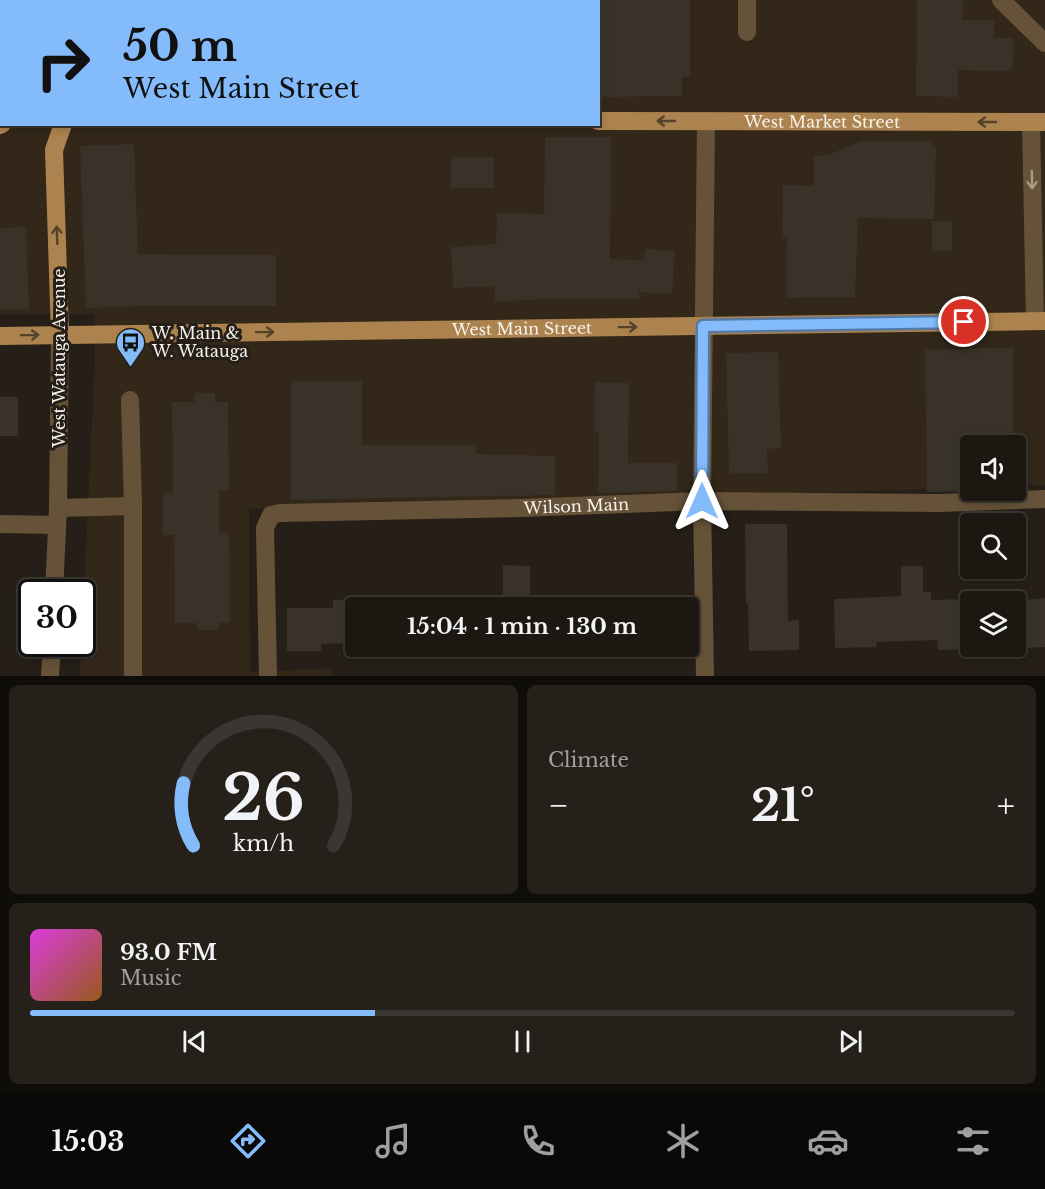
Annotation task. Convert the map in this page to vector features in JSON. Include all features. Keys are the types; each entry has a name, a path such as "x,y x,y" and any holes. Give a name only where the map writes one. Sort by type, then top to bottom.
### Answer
{"main road":[{"name":"West Market Street","path":"600,121 1038,122"},
{"name":"West Watauga Avenue","path":"60,335 54,150 62,126"},
{"name":"West Main Street","path":"0,336 1040,321"}],"street":[{"path":"747,0 747,32"},
{"path":"1001,0 1045,43"},
{"path":"705,676 702,501 706,121"},
{"path":"1038,122 1040,321"},
{"name":"West Watauga Avenue","path":"55,579 58,516 60,335"},
{"path":"130,400 133,506 133,676"},
{"name":"Wilson Main","path":"268,676 265,528 271,515 293,511 521,508 702,501 940,503 1045,499"},
{"path":"0,524 133,506"},
{"path":"50,676 51,657"}],"shaded area":[{"path":"600,0 1045,0 1045,485 1026,486 1026,435 960,435 960,488 249,509 250,672 332,668 332,676 80,676 81,657 96,657 96,579 85,579 95,356 94,314 0,314 0,126 600,126"}],"building":[{"path":"600,0 690,0 690,77 682,77 682,96 600,97"},
{"path":"917,0 963,0 962,20 994,20 994,38 1014,38 1013,66 1008,71 958,70 958,97 916,96"},
{"path":"545,137 611,137 610,259 644,260 645,249 675,251 672,294 639,292 639,299 542,299 494,302 495,286 453,288 451,247 496,244 497,213 544,214"},
{"path":"861,141 929,141 936,147 934,219 858,218 855,297 786,298 787,238 782,238 783,185 814,186 814,156 828,155"},
{"path":"134,144 138,254 276,255 276,306 86,308 80,146"},
{"path":"451,157 494,157 494,188 451,188"},
{"path":"932,221 952,221 952,251 932,251"},
{"path":"26,227 29,309 0,310 0,228"},
{"path":"1013,348 1013,435 960,435 960,491 927,492 925,350"},
{"path":"778,352 781,448 767,449 768,473 729,474 726,353"},
{"path":"291,381 362,381 362,445 476,445 476,454 555,456 555,495 291,500"},
{"path":"595,382 629,383 628,463 677,463 677,491 598,493 599,432 594,432"},
{"path":"195,393 215,393 215,402 228,402 229,490 219,490 219,533 229,533 230,622 219,623 219,630 197,630 197,623 175,623 174,535 163,535 163,493 173,493 172,402 195,402"},
{"path":"0,397 18,397 18,436 0,436"},
{"path":"745,524 787,524 788,621 799,620 799,650 749,651"},
{"path":"503,565 530,566 530,597 503,597"},
{"path":"901,566 923,566 923,592 931,592 931,600 960,599 960,649 938,650 937,640 876,642 877,647 835,648 834,599 901,596"},
{"path":"1045,598 1045,647 1026,648 1026,600"},
{"path":"345,599 345,643 321,644 321,651 287,651 287,608 333,608 333,600"}],"place":[{"name":"W. Main & W. Watauga","path":"131,368"}],"route":[{"path":"702,501 703,326 964,322"}]}
